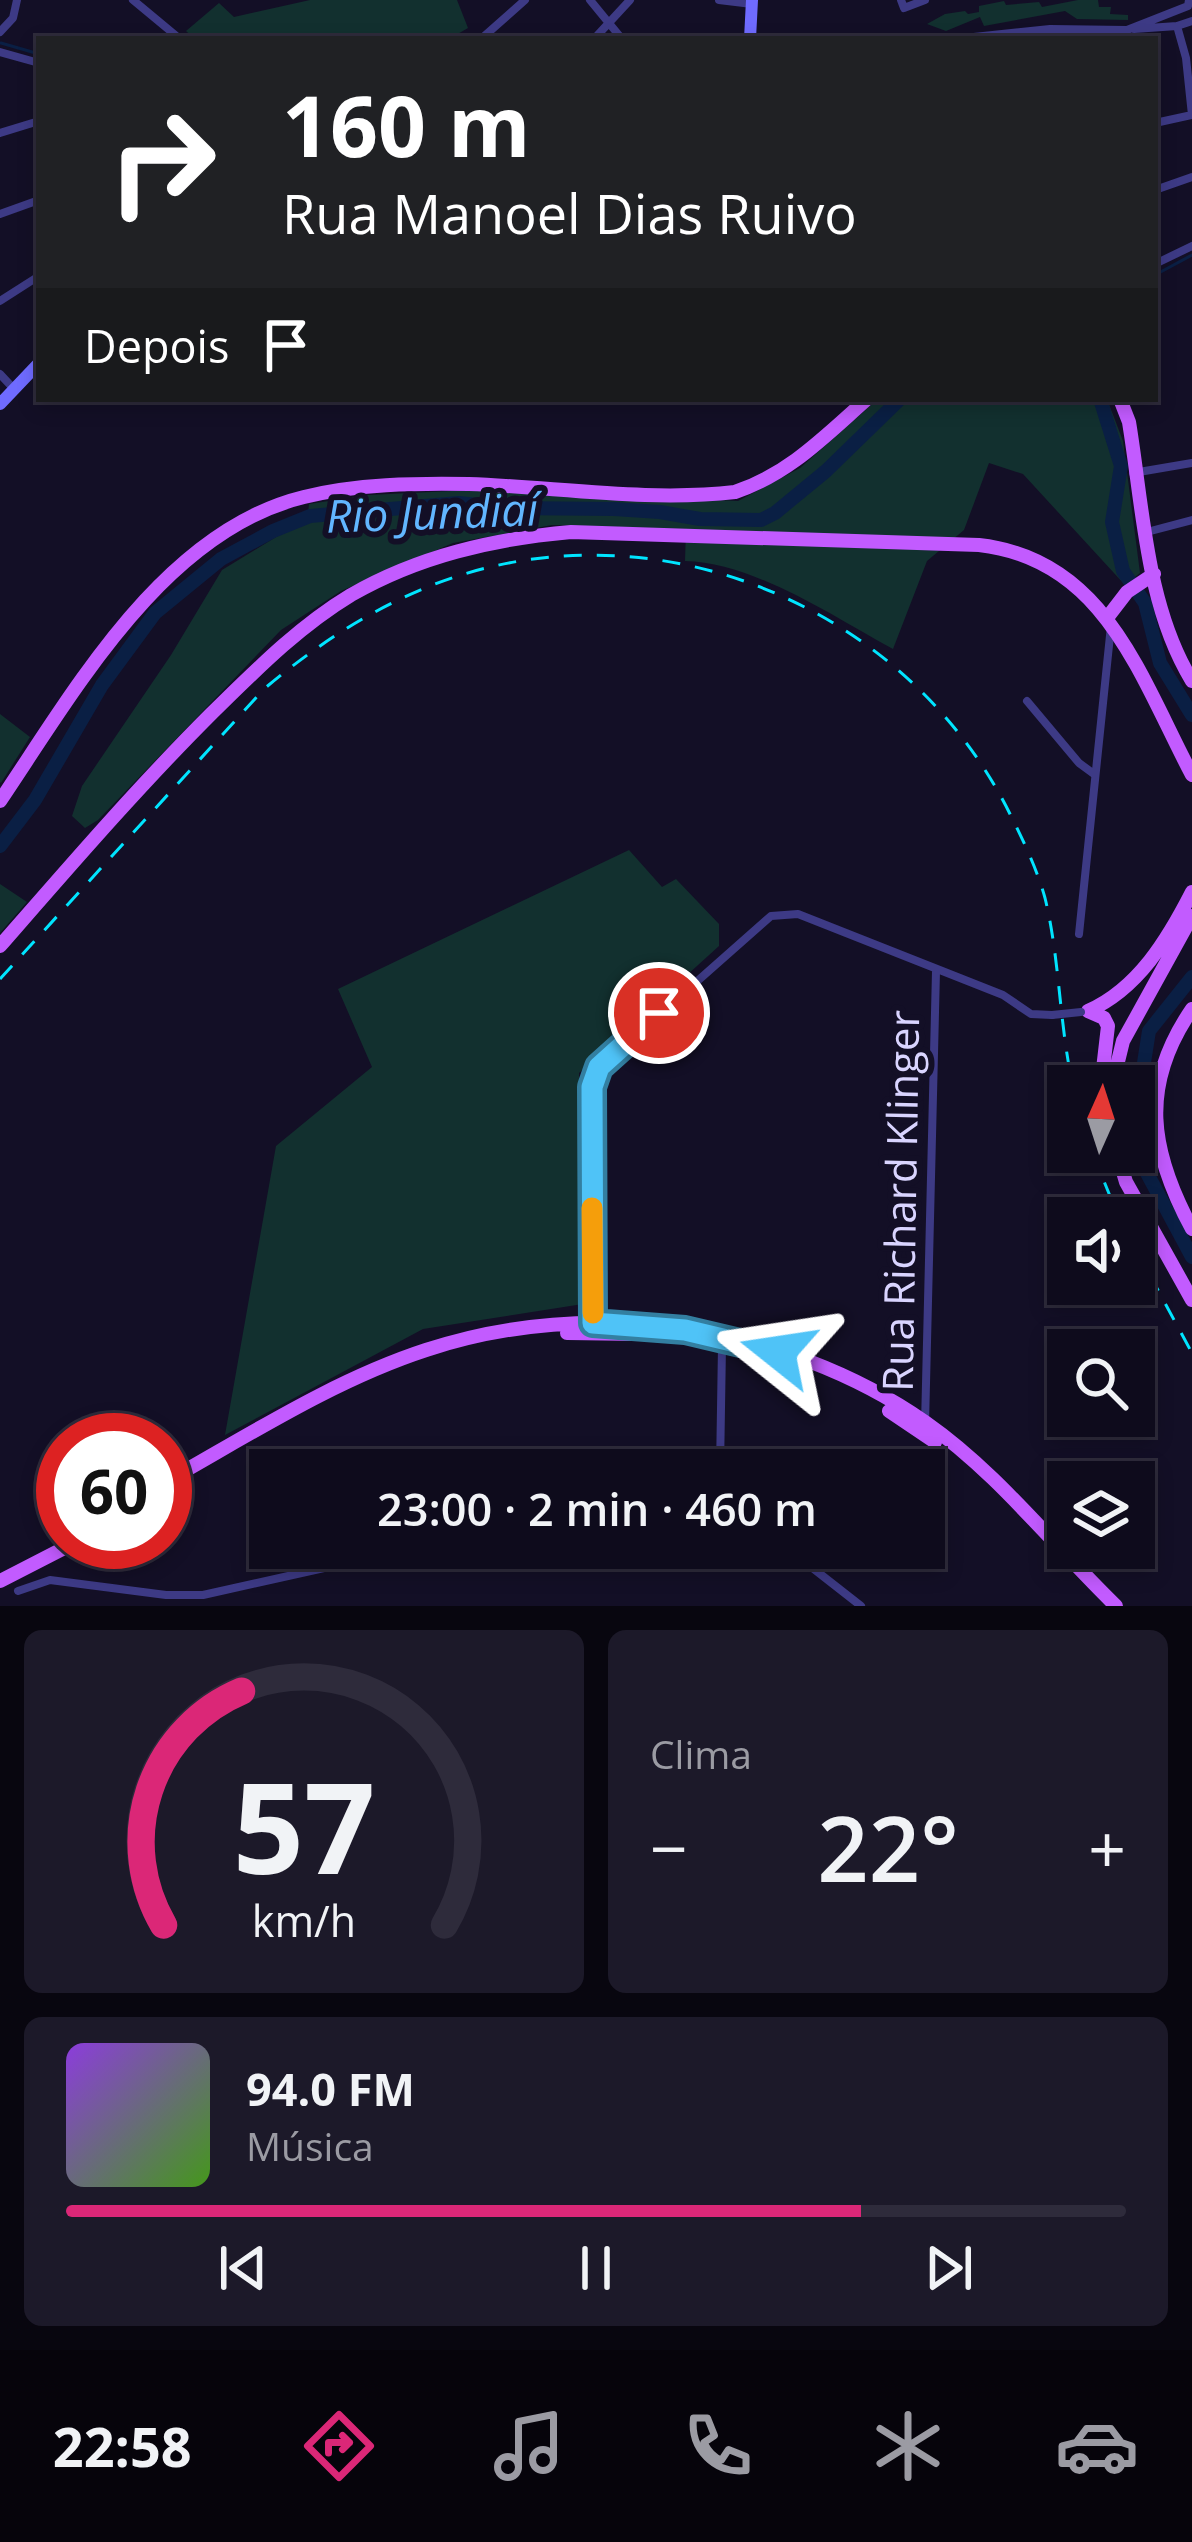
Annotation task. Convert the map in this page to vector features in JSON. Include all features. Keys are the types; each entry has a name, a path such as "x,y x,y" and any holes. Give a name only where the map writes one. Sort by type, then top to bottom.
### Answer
{"main road":[{"path":"750,36 752,2"},
{"path":"0,404 36,366"},
{"path":"0,801 135,608 177,566 284,503 308,496 431,484 735,492 767,481 796,463 864,402"},
{"path":"1118,402 1129,422 1148,576 1192,681"},
{"path":"0,946 166,760 284,644 353,594 457,550 516,537 571,532 979,545 1044,561 1064,574 1109,621 1192,775"},
{"path":"1109,621 1120,600 1148,576"},
{"path":"1084,1011 1128,987 1179,918 1192,892"},
{"path":"1117,1065 1123,1041 1192,916"},
{"path":"1192,1009 1160,1079 1155,1124 1162,1168 1192,1229"},
{"path":"1084,1011 1104,1018 1108,1026 1103,1065"},
{"path":"1125,1173 1192,1300"},
{"path":"192,1467 323,1394 422,1351 507,1330 593,1323 685,1330 778,1352 847,1379 923,1427 975,1461 1116,1606"},
{"path":"192,1477 366,1383 464,1348 593,1332 663,1336 722,1346 825,1378 923,1427 974,1472 1103,1606"},
{"path":"0,1578 36,1556"},
{"path":"0,1578 36,1561"}],"street":[{"path":"1,28 13,18 16,0"},
{"path":"133,0 176,36"},
{"path":"485,36 525,0"},
{"path":"590,0 620,36"},
{"path":"597,36 630,0"},
{"path":"719,0 752,2"},
{"path":"903,4 925,0"},
{"path":"1127,30 1188,3"},
{"path":"1014,36 1177,26 1192,21"},
{"path":"1158,122 1192,115 1177,26"},
{"path":"0,52 36,62"},
{"path":"0,133 36,122"},
{"path":"1158,189 1192,177"},
{"path":"0,214 36,201"},
{"path":"1158,263 1192,246"},
{"path":"0,301 36,278"},
{"path":"0,374 14,389"},
{"path":"1134,473 1192,463"},
{"path":"1144,532 1192,520"},
{"path":"1079,934 1109,621"},
{"path":"1027,700 1078,764 1094,774"},
{"path":"593,1323 592,1104 599,1067 776,913 797,914 1018,1003 1036,1016 1084,1011"},
{"name":"Rua Richard Klinger","path":"923,1427 936,970"},
{"path":"720,1449 722,1346"},
{"path":"18,1591 50,1580 202,1595 319,1569"},
{"path":"814,1569 861,1606"}],"green space":[{"path":"310,0 457,0 468,28 454,36 192,36 186,31 219,3 234,17"},
{"path":"1098,0 1099,7 1111,7 1110,14 1128,15 1128,20 1077,19 1065,11 984,26 980,17 946,31 927,24 945,14 979,12 979,6 1004,1 1006,5 1039,2 1042,7"},
{"path":"875,402 1108,402 1123,441 1140,573 1125,585 1023,474 989,463 964,530 927,561 893,649 765,581 712,564 685,561 686,529 552,525 453,543 341,591 281,630 98,820 85,828 72,816 82,786 222,570 307,523 309,504 368,495 473,490 738,501 800,468"},
{"path":"0,714 30,737 1,783 0,782"},
{"path":"629,850 662,887 676,879 719,924 719,946 579,1073 583,1304 423,1329 225,1435 276,1146 372,1067 338,989"},
{"path":"0,884 27,902 0,933"}],"waterway":[{"path":"1,43 36,53"},
{"path":"1158,273 1192,255"},
{"name":"Rio Jundiaí","path":"0,846 35,800 102,685 155,613 221,559 273,531 310,516 459,503 761,520 826,471 897,402"},
{"name":"Rio Jundiaí","path":"1101,402 1121,466 1112,522 1123,571 1145,603 1160,663 1192,715"},
{"name":"Rio Jundiaí","path":"1144,1065 1149,1031 1192,977"},
{"name":"Rio Jundiaí","path":"1147,1173 1192,1257"}],"railway":[{"path":"0,979 264,689 321,645 425,588 509,563 595,555 680,564 761,587 837,625 905,676 964,740 1010,814 1029,855 1050,921 1069,1065"},
{"path":"1101,1173 1110,1197"},
{"path":"1155,1285 1192,1353"}],"slow traffic":[{"path":"592,1208 593,1313"}],"route":[{"path":"659,1013 599,1067 592,1087 593,1323 685,1330 778,1352"}]}
